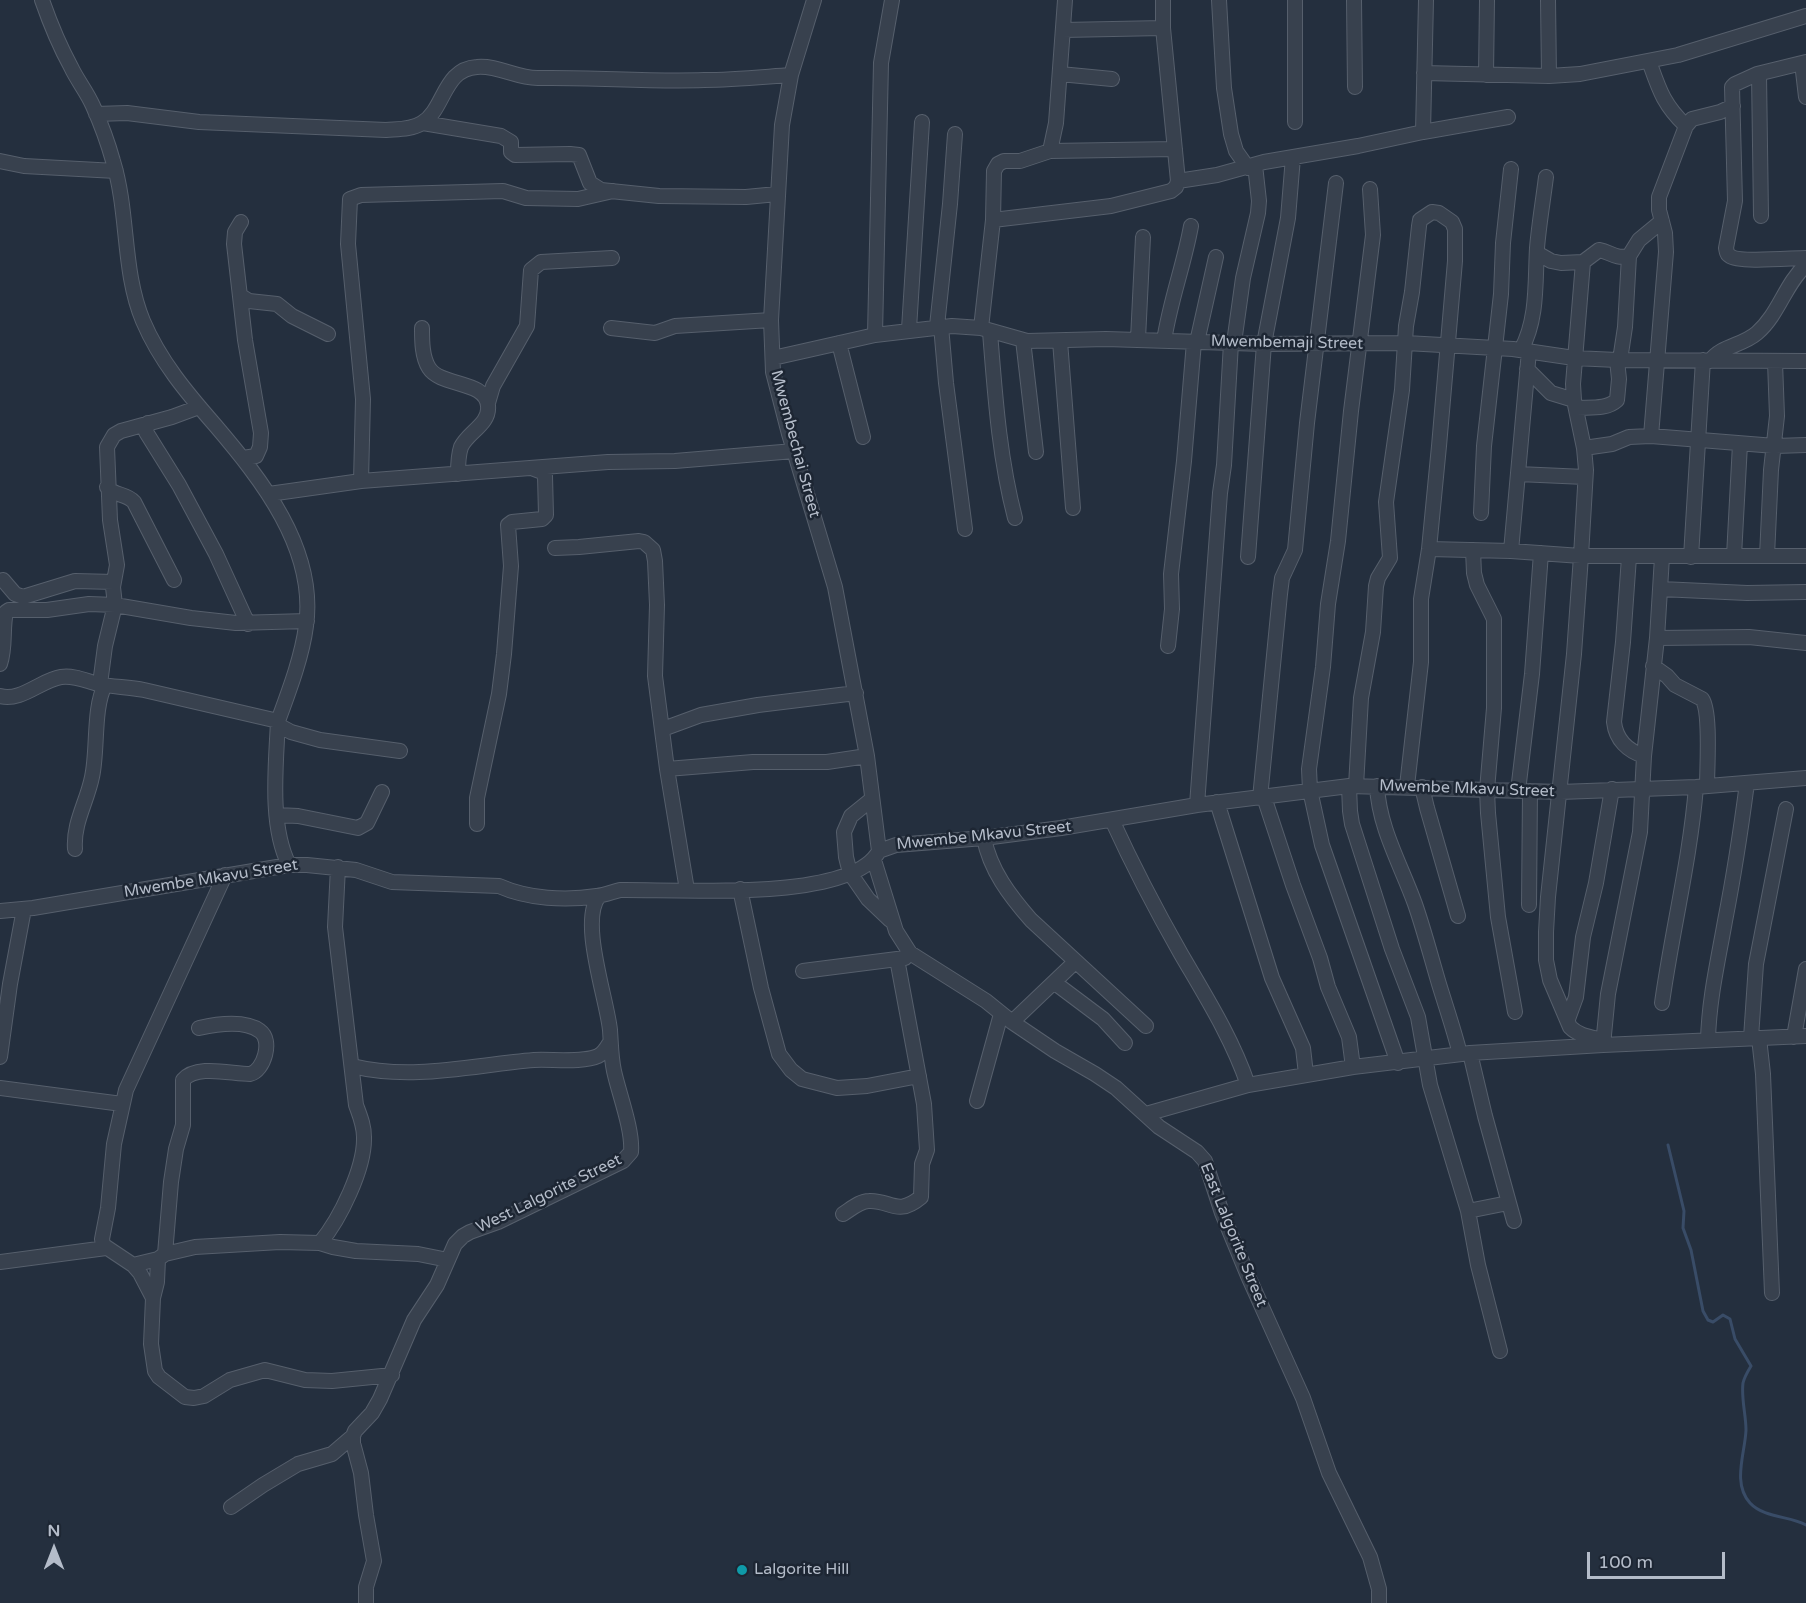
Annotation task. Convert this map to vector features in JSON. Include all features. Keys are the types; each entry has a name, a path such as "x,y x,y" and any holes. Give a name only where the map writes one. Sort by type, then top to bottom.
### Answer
{"street":[{"path":"42,0 52,29 96,114 116,171 137,306 159,355 243,458 269,494 293,539 305,587 307,621 278,723 277,815 283,852 290,865"},
{"name":"Mwembechai Street","path":"814,0 791,75 782,125 771,320 774,379 835,587 867,756 877,856"},
{"path":"875,335 881,63 892,0"},
{"path":"1050,151 1056,123 1065,0"},
{"path":"993,220 1119,204 1171,191 1176,187 1178,181 1163,27 1164,0"},
{"path":"1197,805 1233,343 1243,278 1259,201 1252,166 1236,151 1232,134 1224,88 1219,0"},
{"path":"1295,0 1295,122"},
{"path":"1354,0 1355,87"},
{"path":"1423,132 1426,0"},
{"path":"1486,75 1487,0"},
{"path":"1548,0 1549,76"},
{"path":"1424,73 1549,76 1580,74 1678,55 1806,16"},
{"path":"1063,30 1163,27"},
{"path":"1649,61 1670,111 1686,126"},
{"path":"1806,97 1804,63 1759,74 1734,85 1735,201 1726,248 1731,258 1806,258"},
{"path":"96,114 127,113 200,122 386,130 413,127 423,123 456,75 476,67 537,78 705,80 791,75"},
{"path":"1060,74 1112,79"},
{"path":"1759,74 1761,216"},
{"path":"1651,436 1666,252 1659,196 1686,126 1692,119 1733,106"},
{"path":"1178,181 1508,117"},
{"path":"909,329 922,122"},
{"path":"423,123 507,138 512,144 511,152 515,155 579,155 590,183 601,190 659,196 746,197 777,194"},
{"path":"955,134 939,326 965,529"},
{"path":"1015,518 1001,452 985,330 995,167 1004,161 1020,161 1050,151 1174,149"},
{"path":"1248,557 1264,344 1288,218 1293,157"},
{"path":"0,161 24,166 116,171"},
{"path":"1481,513 1484,446 1502,294 1503,243 1511,169"},
{"path":"1511,551 1527,369 1525,350 1533,320 1537,253 1546,177"},
{"path":"1336,183 1316,344 1295,550 1282,578 1280,594 1262,797 1320,958 1328,987 1348,1037 1353,1067"},
{"path":"1370,189 1373,235 1338,541 1328,604 1320,697 1309,760 1310,790 1322,844 1398,1063"},
{"path":"361,481 363,399 348,244 350,199 361,195 503,191 526,198 578,199 613,191"},
{"path":"1407,786 1421,662 1421,599 1429,549 1454,272 1455,229 1452,222 1439,213 1432,212 1420,220 1419,226 1402,390 1386,502 1390,558 1378,578 1372,644 1361,698 1350,811 1352,824 1392,949 1418,1017 1430,1085 1468,1211 1478,1265 1500,1351"},
{"path":"1527,369 1551,393 1575,404 1605,407 1617,400 1618,360 1625,327 1629,256 1639,240 1662,221"},
{"path":"241,222 234,236 261,440 256,456 243,458"},
{"path":"1164,340 1168,312 1191,226"},
{"path":"1138,339 1143,237"},
{"path":"1603,1042 1576,1033 1570,1028 1556,996 1546,960 1548,897 1574,654 1581,556 1585,477 1584,448 1575,404 1574,358 1583,262 1593,252 1599,250 1616,257 1629,256"},
{"path":"1537,253 1551,261 1561,263 1583,262"},
{"path":"1168,646 1172,609 1171,574 1195,342 1216,257"},
{"path":"458,474 458,455 462,445 483,423 488,412 493,386 527,326 531,270 541,262 612,258"},
{"path":"1691,557 1697,441 1706,361 1716,352 1757,333 1776,309 1795,277 1806,265"},
{"path":"241,296 249,301 277,304 299,320 328,334"},
{"path":"612,328 655,333 675,326 771,320"},
{"name":"Mwembemaji Street","path":"773,358 875,335 939,326 985,330 1023,340 1138,339 1264,344 1406,343 1525,350 1574,358 1806,362"},
{"path":"422,328 424,353 428,367 434,374 468,386 484,395 488,403"},
{"path":"1023,340 1036,452"},
{"path":"1060,341 1073,508"},
{"path":"839,343 863,437"},
{"path":"1767,556 1771,470 1777,416 1775,362"},
{"path":"75,849 75,829 93,771 105,646 115,605 114,582 117,565 107,487 106,453 109,441 121,431 200,407"},
{"path":"148,423 146,432 179,485 216,554 248,624"},
{"path":"1584,448 1612,444 1629,437 1651,436 1740,444 1806,445"},
{"path":"1734,556 1740,444"},
{"path":"269,494 361,481 608,462 675,461 794,451"},
{"path":"477,824 477,798 499,694 504,654 511,566 508,525 512,522 542,519 546,515 545,476 534,469"},
{"path":"1518,474 1585,477"},
{"path":"107,487 111,492 126,495 134,502 174,580"},
{"path":"555,548 639,541 644,542 653,550 657,605 655,676 667,769 687,891"},
{"path":"1429,549 1629,557 1806,556"},
{"path":"1473,550 1473,573 1494,619 1494,708 1487,790 1498,917 1515,1012"},
{"path":"1529,905 1524,791 1542,553"},
{"path":"1629,557 1614,728 1627,748 1644,756"},
{"path":"1603,1042 1613,968 1640,832 1644,756 1657,638 1662,557"},
{"path":"3,580 15,594 23,597 75,581 114,582"},
{"path":"1661,589 1747,593 1806,592"},
{"path":"0,664 4,644 3,609 47,610 89,604 115,605 191,618 248,624 307,621"},
{"path":"1657,638 1749,637 1806,643"},
{"path":"1653,666 1675,685 1705,702 1707,726 1701,787 1669,949 1662,1003"},
{"path":"0,696 11,697 64,676 135,688 278,723 291,732 320,740 400,751"},
{"path":"663,729 701,715 758,705 856,693"},
{"path":"667,769 753,762 827,762 867,756"},
{"name":"Mwembe Mkavu Street","path":"0,910 24,909 290,865 356,870 392,882 499,886 515,893 567,898 599,896 620,891 801,887 864,867 896,845 984,838 1310,790 1353,786 1407,786 1560,792 1701,787 1806,778"},
{"path":"1708,1040 1713,980 1727,912 1747,783"},
{"path":"1377,786 1383,824 1418,913 1452,1022 1465,1054 1514,1221"},
{"path":"1422,787 1458,916"},
{"path":"1568,1019 1576,997 1583,937 1596,883 1612,789"},
{"path":"277,815 298,816 358,828 367,824 382,792"},
{"path":"872,799 851,816 844,832 846,857 850,873 868,899 894,924"},
{"path":"1217,802 1272,978 1303,1048 1306,1074"},
{"path":"1772,1293 1763,1074 1755,1038 1756,964 1786,809"},
{"path":"1112,820 1143,888 1221,1024 1240,1062 1248,1085"},
{"path":"984,838 987,855 994,869 1031,920 1146,1026"},
{"name":"East Lalgorite Street","path":"877,856 894,924 904,945 914,956 986,1001 1006,1018 1055,1051 1102,1078 1159,1127 1197,1152 1209,1167 1222,1213 1304,1398 1329,1473 1370,1557 1379,1589 1379,1603"},
{"path":"320,1243 334,1226 345,1205 363,1156 364,1134 356,1105 335,927 338,867"},
{"path":"153,1298 133,1265 103,1245 114,1144 122,1104 135,1066 225,875"},
{"path":"740,889 761,988 779,1054 791,1071 802,1079 837,1088 867,1086 919,1076"},
{"name":"West Lalgorite Street","path":"231,1507 298,1464 332,1454 372,1413 392,1375 414,1320 437,1286 455,1244 463,1236 498,1222 623,1161 631,1152 630,1135 614,1071 610,1030 600,987 592,930 592,909 599,896"},
{"path":"0,1057 10,984 24,909"},
{"path":"803,971 914,956"},
{"path":"843,1214 860,1203 870,1201 889,1206 905,1206 921,1197 922,1164 927,1150 924,1104 897,959"},
{"path":"976,1101 1006,1018 1055,983 1075,962"},
{"path":"1146,1114 1248,1085 1353,1067 1603,1042 1800,1036 1806,969"},
{"path":"1055,983 1103,1019 1125,1043"},
{"path":"200,1028 218,1025 252,1027 264,1035 266,1040 263,1063 255,1073 206,1071 189,1075 183,1080 183,1125 176,1149 162,1257 153,1298 151,1344 154,1371 185,1397 194,1398 204,1396 230,1380 265,1370 305,1380 392,1375"},
{"path":"352,1066 388,1073 419,1073 515,1062 578,1059 599,1056 610,1042"},
{"path":"0,1088 122,1104"},
{"path":"1468,1211 1508,1203"},
{"path":"133,1265 205,1246 280,1242 320,1243 356,1251 418,1254 448,1260"},
{"path":"0,1262 106,1248"},
{"path":"352,1436 361,1473 374,1562 366,1587 366,1603"}],"waterway":[{"path":"1668,1145 1684,1211 1683,1228 1691,1250 1703,1311 1708,1320 1713,1322 1723,1315 1730,1319 1735,1339 1751,1366 1743,1383 1746,1430 1741,1468 1742,1487 1750,1503 1762,1512 1806,1525"}],"place":[{"name":"Lalgorite Hill","path":"742,1570"}]}
